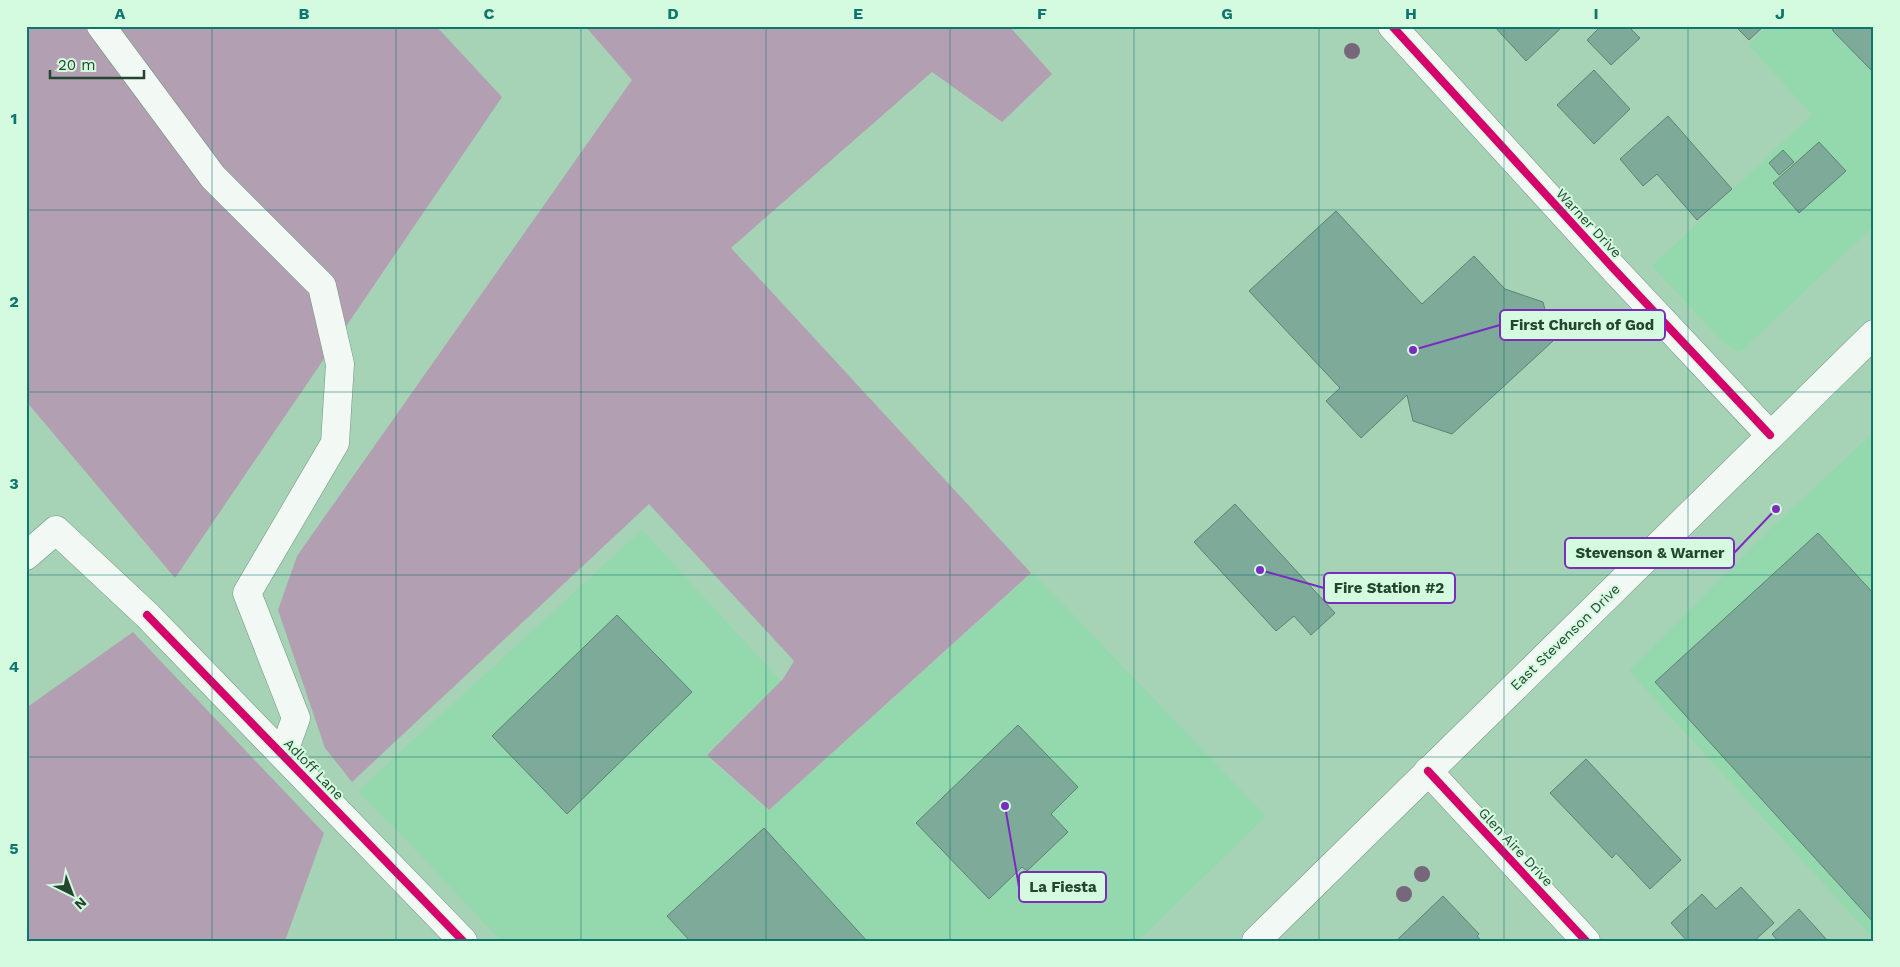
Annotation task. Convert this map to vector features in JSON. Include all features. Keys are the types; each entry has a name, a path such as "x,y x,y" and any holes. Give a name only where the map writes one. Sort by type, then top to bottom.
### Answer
{"street":[{"path":"101,26 213,177 322,286 340,364 335,443 247,593 296,718 282,754"},
{"name":"Warner Drive","path":"1392,26 1770,435"},
{"name":"East Stevenson Drive","path":"1256,941 1874,334"},
{"name":"Adloff Lane","path":"26,556 56,530 147,615 463,941"},
{"name":"Glen Aire Drive","path":"1428,772 1586,941"}],"shaded area":[{"path":"26,26 436,26 502,97 175,578 26,401"},
{"path":"585,26 1009,26 1052,74 1002,122 932,72 731,248 1031,573 769,810 707,755 783,679 794,661 649,504 352,782 325,748 278,610 297,556 632,80"},
{"path":"1768,26 1874,26 1874,226 1740,352 1723,342 1652,266 1812,115 1749,45"},
{"path":"1874,432 1874,939 1629,671 1767,532"},
{"path":"642,530 781,681 705,755 768,811 1033,573 1266,816 1138,941 501,941 358,791"},
{"path":"133,632 324,833 285,941 26,941 26,708"}],"building":[{"path":"1494,26 1558,26 1560,29 1526,61"},
{"path":"1601,26 1628,26 1640,38 1611,65 1587,40"},
{"path":"1735,26 1764,26 1749,40"},
{"path":"1832,26 1874,26 1873,72 1833,31"},
{"path":"1594,70 1630,109 1594,144 1557,105"},
{"path":"1668,116 1732,189 1697,220 1657,174 1643,186 1620,159"},
{"path":"1819,142 1846,171 1799,213 1773,183"},
{"path":"1783,150 1794,162 1779,175 1769,163"},
{"path":"1336,211 1422,304 1474,256 1505,289 1543,302 1553,341 1452,434 1413,421 1407,395 1361,438 1326,401 1340,388 1249,291"},
{"path":"1235,504 1335,613 1311,635 1294,616 1276,631 1194,542"},
{"path":"1818,533 1874,594 1874,923 1655,682"},
{"path":"617,615 692,692 567,814 492,736"},
{"path":"1018,725 1078,787 1051,814 1068,832 1027,871 1022,867 989,899 916,823"},
{"path":"1586,759 1681,860 1650,889 1616,853 1612,858 1550,793"},
{"path":"764,828 867,941 690,941 667,916"},
{"path":"1741,887 1774,923 1754,941 1687,941 1671,923 1702,894 1716,909"},
{"path":"1443,896 1479,934 1477,936 1481,941 1396,941"},
{"path":"1799,909 1826,939 1825,941 1778,941 1772,934"}],"cycle path":[{"path":"1392,26 1612,267 1770,435"},
{"path":"147,615 463,941"},
{"path":"1428,771 1586,941"}],"place":[{"name":"First Church of God","path":"1413,350"},
{"name":"Stevenson & Warner","path":"1776,509"},
{"name":"Fire Station #2","path":"1260,570"},
{"name":"La Fiesta","path":"1005,806"}]}
